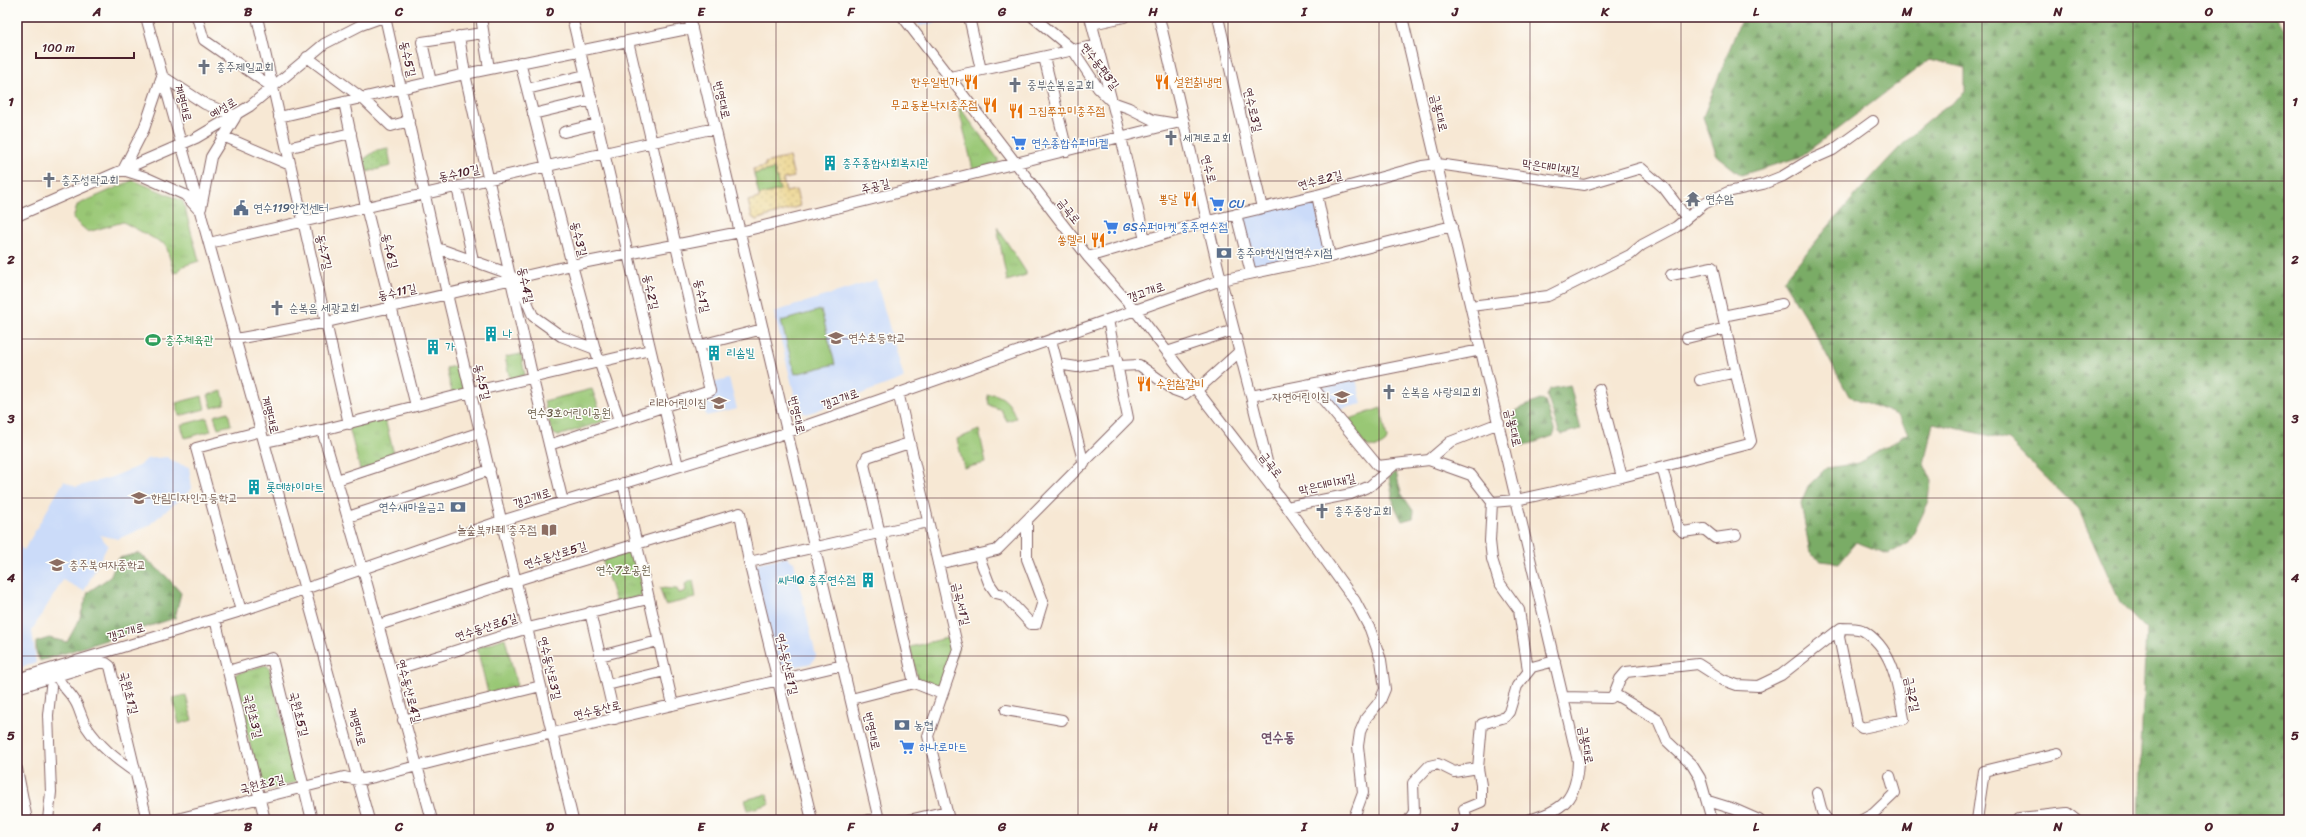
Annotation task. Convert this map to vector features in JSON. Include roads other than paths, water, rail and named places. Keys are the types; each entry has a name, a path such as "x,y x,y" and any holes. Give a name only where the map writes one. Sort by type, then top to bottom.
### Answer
{"street":[{"name":"계명대로","path":"146,17 369,820"},
{"path":"197,17 204,40 272,87"},
{"name":"동수7길","path":"257,17 349,424"},
{"name":"예성로","path":"17,216 182,145 236,116 307,56 340,35 384,17"},
{"name":"동수5길","path":"384,17 409,121 447,294 503,521"},
{"path":"481,17 489,69"},
{"name":"동수2길","path":"572,17 629,253 650,350 678,466"},
{"name":"번영대로","path":"689,17 879,819"},
{"name":"금곡로","path":"903,17 1088,257 1134,310 1196,389 1287,507 1355,601 1370,629 1381,660 1385,690 1380,701 1366,718 1360,732 1358,746 1363,793 1353,820"},
{"path":"969,17 981,70"},
{"path":"1124,17 1091,21 1121,137 1145,240"},
{"name":"연수로","path":"1159,17 1180,122 1208,221 1221,280 1274,490"},
{"name":"연수로3길","path":"1218,17 1262,208"},
{"name":"금봉대로","path":"1402,17 1578,761 1577,776 1574,788 1562,807 1549,815 1528,820"},
{"name":"연수동편3길","path":"1037,18 1072,50 1098,88 1112,102 1129,108 1153,120 1180,122"},
{"path":"279,117 520,62 692,28"},
{"path":"431,82 422,42 483,33"},
{"name":"동수4길","path":"459,36 465,74 488,180 513,277 533,379 563,502"},
{"name":"동수1길","path":"549,445 663,405 710,391 628,41"},
{"path":"950,78 1097,45"},
{"path":"307,56 362,98 391,126 409,121"},
{"path":"1044,56 1067,151"},
{"name":"동수3길","path":"520,62 595,349 619,420"},
{"path":"527,89 585,75"},
{"path":"162,76 205,104 236,116 211,157 200,211 185,195 145,177 123,170 144,129 162,76"},
{"path":"533,114 592,100"},
{"name":"동수6길","path":"344,102 366,207 416,406"},
{"path":"1471,306 1548,296 1630,255 1642,245 1676,227 1686,217 1704,204 1728,192 1763,184 1783,176 1808,161 1833,150 1873,121"},
{"path":"1016,164 1180,122"},
{"path":"564,132 597,124"},
{"name":"동수10길","path":"209,243 651,144 715,128"},
{"path":"287,148 351,133"},
{"path":"223,136 290,165"},
{"name":"주공길","path":"740,232 1016,164"},
{"name":"연수로2길","path":"1088,257 1208,221 1317,195 1422,166 1438,164"},
{"name":"막은대미재길","path":"1438,164 1584,185 1641,168 1664,188 1686,217"},
{"path":"457,188 473,260"},
{"path":"1317,195 1330,256"},
{"path":"1236,214 1251,273"},
{"name":"갱고개로","path":"17,679 241,611 503,521 788,432 898,392 1221,280 1330,256 1452,226"},
{"name":"동수11길","path":"236,339 327,322 513,277 740,232"},
{"path":"437,248 473,260 513,277 533,316 561,336 595,349"},
{"path":"1492,502 1516,500 1622,478 1742,447 1752,441 1712,267 1671,275"},
{"path":"1723,316 1782,304"},
{"path":"938,564 997,550 1128,418 1108,320"},
{"path":"1687,338 1726,328"},
{"path":"700,345 763,329"},
{"path":"1167,352 1234,330"},
{"path":"1051,340 1084,464"},
{"path":"264,442 349,424 471,392 533,379 650,350"},
{"path":"1251,396 1481,350"},
{"path":"1057,364 1077,367 1118,363 1139,365 1174,390 1185,394 1196,389 1239,352"},
{"path":"1700,380 1736,372"},
{"path":"1311,385 1378,466 1429,460 1471,475 1492,502 1490,541 1492,559 1499,582 1519,610 1528,670"},
{"path":"1599,389 1622,478"},
{"name":"금곡서1길","path":"898,392 958,649 928,736 948,815"},
{"path":"1429,460 1450,442 1499,423"},
{"name":"연수동산로4길","path":"322,430 363,568 403,720 432,820"},
{"path":"241,611 196,448 261,431"},
{"path":"337,480 480,432"},
{"path":"909,443 871,455 864,461 914,683"},
{"name":"막은대미재길","path":"1287,507 1351,494 1370,486 1395,464"},
{"path":"1662,467 1678,527 1683,532 1704,529 1715,538 1736,535"},
{"path":"348,517 490,470"},
{"path":"623,483 673,705"},
{"name":"연수동산로5길","path":"378,625 636,543 740,513"},
{"name":"연수동산로1길","path":"740,513 749,562 812,820"},
{"path":"978,554 989,583 996,593 1004,595 1031,624 1036,624 1043,601 1027,558 1027,520"},
{"name":"연수동산로3길","path":"503,521 573,820"},
{"path":"749,562 928,522"},
{"name":"연수동산로6길","path":"391,671 528,628 648,599"},
{"path":"590,612 615,719"},
{"name":"국원초3길","path":"215,619 265,820"},
{"path":"1564,697 1611,698 1620,679 1626,672 1698,664 1723,680 1742,686 1758,686 1781,676 1841,628"},
{"name":"금곡2길","path":"1841,628 1861,630 1883,649 1894,669 1904,719 1862,728 1857,724 1838,637 1841,628"},
{"path":"600,656 658,642"},
{"name":"국원초5길","path":"228,671 272,658 312,820"},
{"path":"1467,820 1464,809 1481,802 1481,785 1478,768 1482,724 1505,717 1509,712 1517,686 1528,670 1532,667 1555,661"},
{"name":"국원초1길","path":"17,688 99,663 106,663 110,666 147,820"},
{"name":"연수동산로","path":"358,780 843,665"},
{"path":"607,685 665,671"},
{"path":"48,820 51,792 48,715 56,686 57,676"},
{"path":"851,699 914,683 942,694"},
{"path":"17,688 56,686 74,699 85,724 104,748 135,772"},
{"path":"403,720 541,686"},
{"path":"1614,694 1658,720 1667,741 1692,765 1700,778 1708,801 1712,820"},
{"path":"1006,710 1016,714 1062,720"},
{"path":"1977,820 1984,771 2058,753"},
{"path":"1409,820 1414,812 1413,783 1429,766 1438,764 1454,772 1478,768"},
{"path":"17,769 27,820"},
{"path":"1862,820 1874,814 1895,793 1890,776"},
{"name":"국원초2길","path":"173,820 344,777 358,780"},
{"path":"1817,793 1822,812 1827,820"},
{"path":"1708,801 1734,809 1759,820"},
{"path":"2018,820 2067,813 2076,820"},
{"path":"909,820 948,815"},
{"path":"868,820 879,819"}],"place":[{"name":"충주제일교회","path":"204,67"},
{"name":"한우일번가","path":"971,82"},
{"name":"설원칡냉면","path":"1162,82"},
{"name":"중부순복음교회","path":"1015,85"},
{"name":"무교동본낙지충주점","path":"990,105"},
{"name":"그집쭈꾸미충주점","path":"1016,111"},
{"name":"세계로교회","path":"1171,138"},
{"name":"연수종합슈퍼마켙","path":"1019,143"},
{"name":"충주종합사회복지관","path":"830,163"},
{"name":"충주성락교회","path":"49,180"},
{"name":"뽕달","path":"1190,199"},
{"name":"연수암","path":"1693,199"},
{"name":"CU","path":"1217,204"},
{"name":"연수119안전센터","path":"241,208"},
{"name":"GS슈퍼마켓 충주연수점","path":"1111,227"},
{"name":"쏭델리","path":"1098,240"},
{"name":"충주야현신협연수지점","path":"1224,253"},
{"name":"순복음 세광교회","path":"277,308"},
{"name":"나","path":"491,334"},
{"name":"연수초등학교","path":"836,338"},
{"name":"충주체육관","path":"153,340"},
{"name":"가","path":"433,347"},
{"name":"리솜빌","path":"714,353"},
{"name":"수원참갈비","path":"1144,384"},
{"name":"순복음 사랑의교회","path":"1389,392"},
{"name":"자연어린이집","path":"1342,397"},
{"name":"리라어린이집","path":"719,403"},
{"name":"롯데하이마트","path":"254,487"},
{"name":"한림디자인고등학교","path":"139,498"},
{"name":"연수새마을금고","path":"458,507"},
{"name":"충주중앙교회","path":"1322,511"},
{"name":"놀숲북카페 충주점","path":"549,530"},
{"name":"충주북여자중학교","path":"57,565"},
{"name":"씨네Q 충주연수점","path":"868,580"},
{"name":"농협","path":"902,725"},
{"name":"하나로마트","path":"907,747"}],"district":[{"name":"연수동","path":"1278,737"}],"park label":[{"name":"연수3호어린이공원","path":"569,413"},
{"name":"연수7호공원","path":"623,570"}]}
